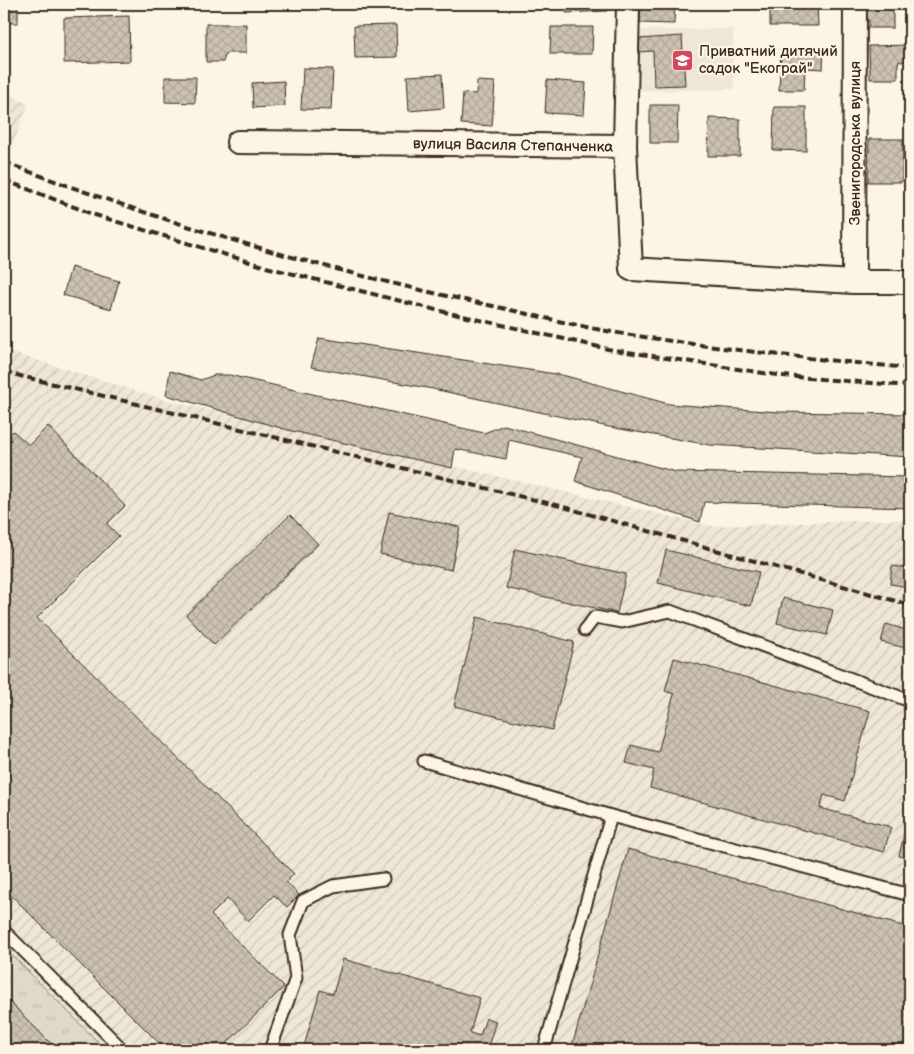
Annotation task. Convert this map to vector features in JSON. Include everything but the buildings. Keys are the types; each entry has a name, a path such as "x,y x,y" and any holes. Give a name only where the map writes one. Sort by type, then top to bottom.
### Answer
{"street":[{"path":"626,146 628,4"},
{"name":"Звенигородська вулиця","path":"854,282 855,4"},
{"name":"вулиця Василя Степанченка","path":"238,142 626,146 631,269 854,282 910,282"}],"lane":[{"path":"585,630 594,618 622,622 670,611 910,701"},
{"path":"424,762 611,816 910,894"},
{"path":"544,1050 611,816"},
{"path":"270,1050 296,978 290,935 303,901 333,886 383,879"},
{"path":"4,931 123,1050"}],"shaded area":[{"name":"Приватний дитячий садок \"Екограй\"","path":"733,29 734,89 633,91 633,30"},
{"path":"4,93 29,104 8,156 4,154"},
{"path":"4,350 162,399 712,526 910,519 910,1050 4,1050"}],"green space":[{"path":"4,947 106,1050 57,1050 4,996"}],"railway":[{"path":"4,162 124,205 246,244 431,292 612,332 761,353 910,368"},
{"path":"4,180 95,215 266,267 436,310 608,349 783,376 910,386"},
{"path":"4,372 560,506 910,605"}],"place":[{"name":"Приватний дитячий садок \"Екограй\"","path":"683,60"}]}
